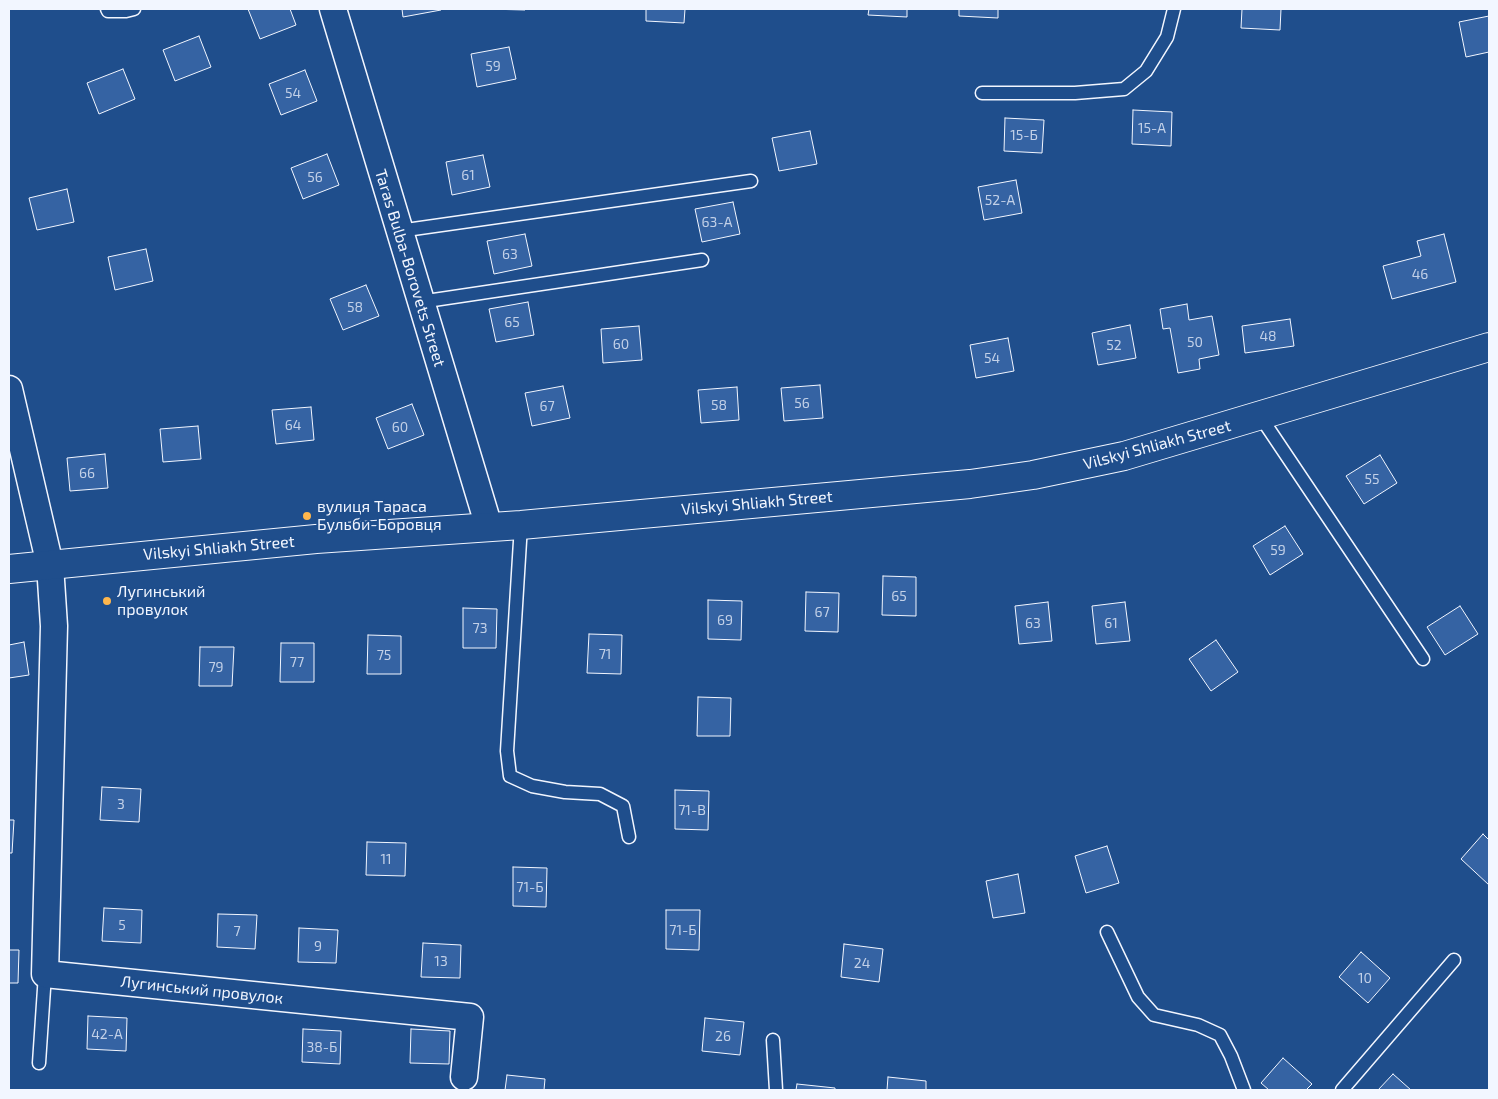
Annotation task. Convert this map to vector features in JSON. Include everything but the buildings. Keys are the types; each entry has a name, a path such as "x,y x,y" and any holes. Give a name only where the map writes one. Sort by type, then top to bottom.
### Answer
{"street":[{"name":"Taras Bulba-Borovets Street","path":"333,9 488,527"},
{"name":"Vilskyi Shliakh Street","path":"9,569 316,539 521,525 1006,479 1124,456 1489,347"},
{"path":"9,389 50,565 54,626 45,974"},
{"name":"Лугинський провулок","path":"45,974 470,1017 464,1076"}],"lane":[{"path":"107,9 108,11 134,9"},
{"path":"982,93 1075,93 1124,89 1146,71 1167,37 1174,9"},
{"path":"399,231 751,181"},
{"path":"420,302 702,260"},
{"path":"1260,416 1422,659"},
{"path":"521,525 507,751 510,776 532,786 565,792 600,794 623,806 628,837"},
{"path":"1107,932 1138,997 1154,1015 1198,1026 1220,1035 1231,1056 1244,1090"},
{"path":"1342,1090 1454,960"},
{"path":"39,1063 45,974"},
{"path":"773,1040 776,1090"}],"place":[{"name":"вулиця Тараса Бульби-Боровця","path":"307,516"},
{"name":"Лугинський провулок","path":"107,601"}]}
